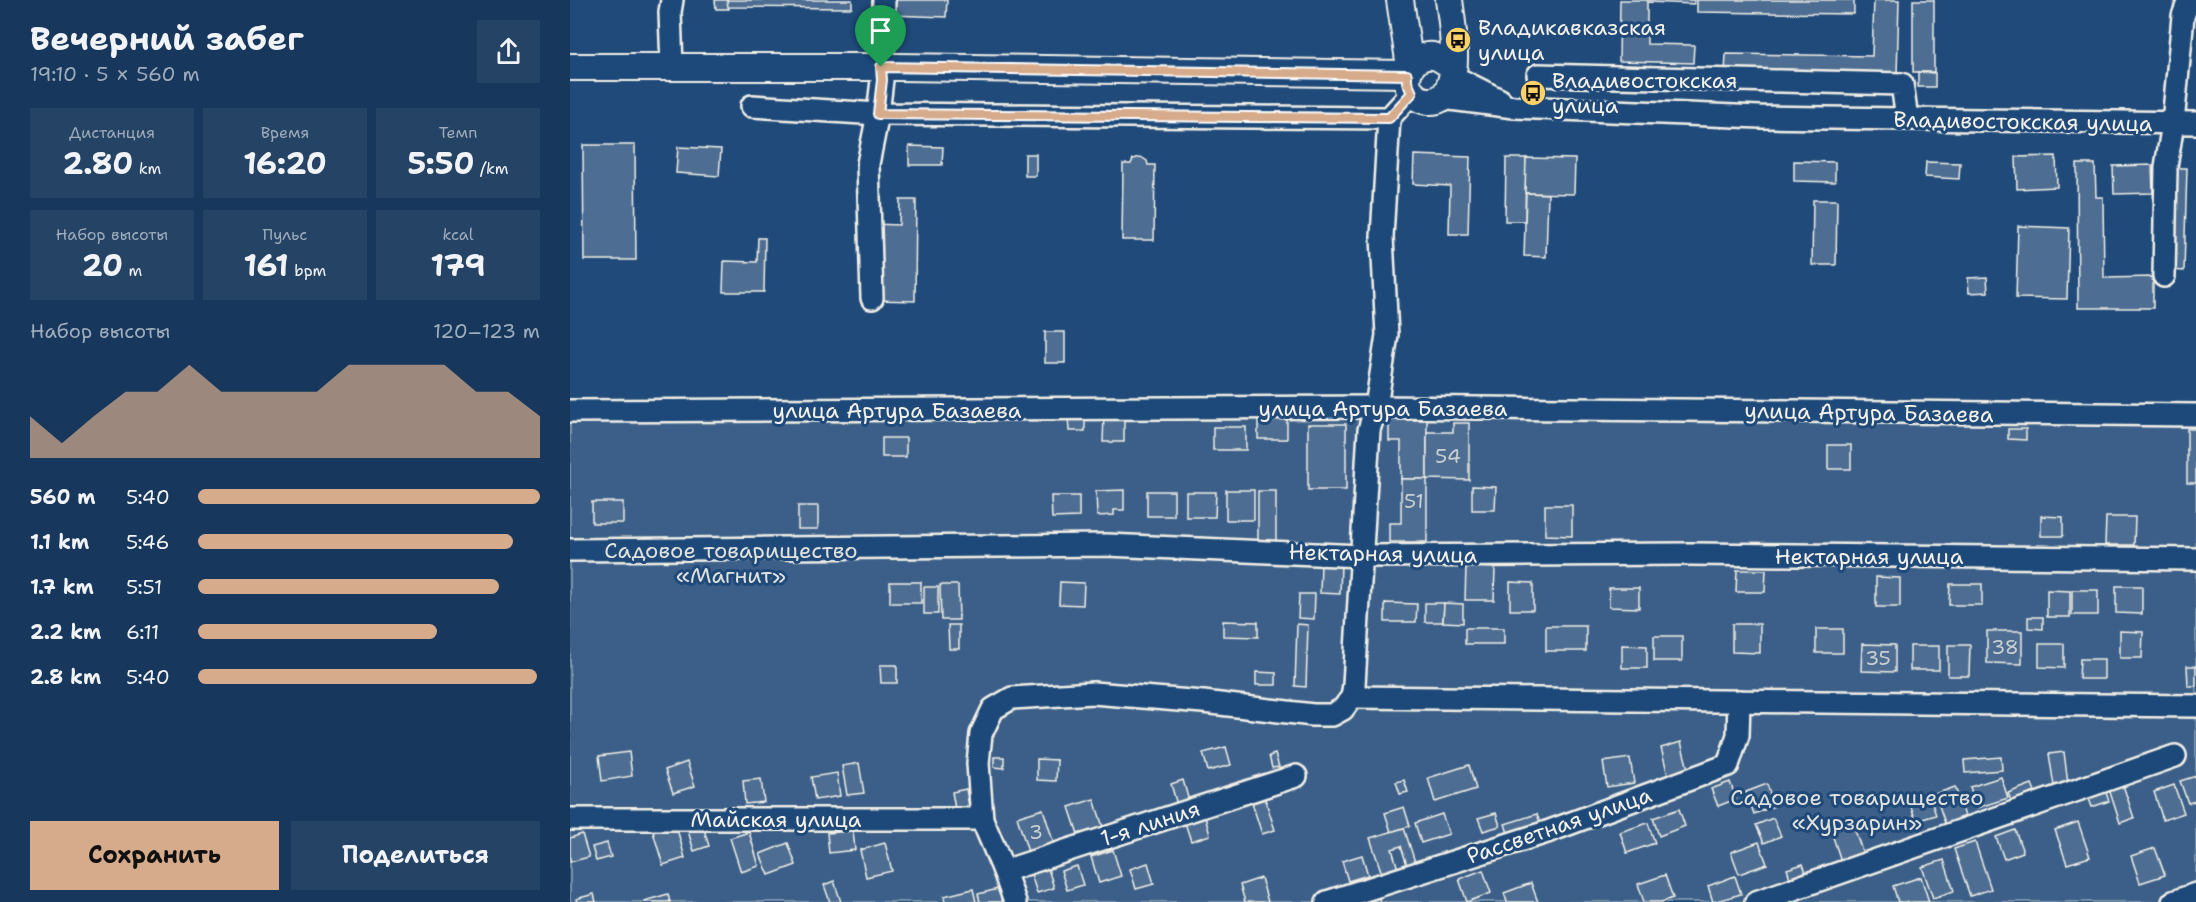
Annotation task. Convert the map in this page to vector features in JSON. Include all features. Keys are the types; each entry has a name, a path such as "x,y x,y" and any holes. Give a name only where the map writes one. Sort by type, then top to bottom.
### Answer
{"main road":[{"path":"1401,0 1410,78"},
{"path":"1449,0 1454,32 1449,80"},
{"name":"Владивостокская улица","path":"1430,56 1439,58 1449,80 1426,101 1410,78 1422,57 1430,56"},
{"name":"Владивостокская улица","path":"570,67 881,67 1410,78"}],"street":[{"path":"672,0 670,12 672,67"},
{"path":"872,298 868,164 882,80 884,0"},
{"path":"2164,276 2166,167 2173,123 2183,16 2189,0"},
{"path":"1538,75 1902,84 1907,119"},
{"path":"1015,902 982,819 978,764 981,734 993,709 1012,698 1093,693 1332,715 1343,709 1352,697 1369,429 1376,407 1387,334 1382,237 1389,118 1410,78"},
{"name":"Владивостокская улица","path":"1449,80 1514,107 1671,114 2196,123"},
{"path":"1671,114 1672,80"},
{"path":"752,106 878,114 1389,118"},
{"name":"улица Артура Базаева","path":"570,411 1376,407 2196,416"},
{"name":"Нектарная улица","path":"570,550 1107,545 1361,556 1691,554 2196,559"},
{"path":"1352,697 2196,706"},
{"name":"Рассветная улица","path":"1327,902 1547,832 1728,765 1738,735 1739,701"},
{"path":"1756,902 2175,756"},
{"name":"1-я линия","path":"1004,871 1296,776"},
{"name":"Майская улица","path":"570,819 982,819"},
{"path":"2173,902 2196,894"}],"green space":[{"name":"Садовое товарищество «Магнит»","path":"570,401 2196,410 2196,902 570,902"}],"building":[{"path":"715,0 728,0 729,9 716,9"},
{"path":"727,0 852,0 852,8 728,7"},
{"path":"890,0 947,0 946,17 890,15"},
{"path":"1620,0 1694,0 1694,4 1647,2 1647,44 1694,45 1693,63 1619,61"},
{"path":"1697,0 1854,0 1854,14 1697,12"},
{"path":"1874,0 1899,0 1897,75 1725,73 1726,54 1872,56"},
{"path":"1913,0 1934,0 1934,72 1913,72"},
{"path":"1918,72 1935,73 1935,87 1918,87"},
{"path":"583,145 635,145 636,260 584,260"},
{"path":"909,146 943,147 942,165 909,165"},
{"path":"678,147 721,149 719,176 676,173"},
{"path":"1025,154 1036,154 1036,176 1025,176"},
{"path":"1414,155 1470,157 1468,234 1449,234 1450,186 1413,184"},
{"path":"2056,156 2057,187 2017,189 2016,157"},
{"path":"1141,157 1147,161 1148,165 1155,165 1154,240 1122,240 1123,164 1131,164 1133,159"},
{"path":"1506,158 1526,158 1525,221 1505,221"},
{"path":"1526,158 1575,159 1574,194 1525,193"},
{"path":"1794,161 1835,162 1835,182 1794,181"},
{"path":"1926,162 1960,163 1959,179 1925,177"},
{"path":"2077,164 2095,164 2096,197 2103,197 2104,278 2153,277 2153,308 2078,308"},
{"path":"2152,165 2153,193 2114,194 2113,166"},
{"path":"2174,168 2187,168 2184,271 2171,270"},
{"path":"1526,193 1548,194 1546,257 1524,256"},
{"path":"900,200 916,200 915,301 874,300 874,224 899,225"},
{"path":"1813,200 1837,200 1836,265 1812,265"},
{"path":"2018,226 2069,228 2067,299 2016,298"},
{"path":"758,238 765,238 764,292 723,292 724,261 757,262"},
{"path":"1987,277 1988,292 1969,293 1968,278"},
{"path":"1045,332 1065,332 1065,363 1045,363"},
{"path":"1085,414 1085,431 1069,431 1068,415"},
{"path":"1104,415 1124,416 1124,442 1103,442"},
{"path":"1258,419 1287,419 1287,439 1258,439"},
{"path":"1389,420 1427,420 1427,479 1401,479 1401,441 1389,441"},
{"path":"1453,423 1469,423 1469,480 1427,479 1427,432 1453,432"},
{"path":"1308,424 1346,424 1346,490 1308,490"},
{"path":"1213,427 1246,427 1246,450 1213,450"},
{"path":"2008,429 2026,429 2026,440 2008,439"},
{"path":"2187,429 2196,429 2196,483 2187,483"},
{"path":"882,438 906,438 906,457 882,457"},
{"path":"1828,445 1851,445 1851,469 1828,469"},
{"path":"1401,479 1427,479 1427,542 1389,542 1389,523 1401,523"},
{"path":"1472,486 1496,487 1495,510 1472,510"},
{"path":"1124,490 1124,510 1114,510 1114,515 1097,516 1096,491"},
{"path":"1226,490 1254,490 1254,520 1226,520"},
{"path":"1147,491 1174,491 1174,516 1147,516"},
{"path":"1258,491 1276,491 1276,542 1258,541"},
{"path":"1186,492 1216,492 1215,517 1186,517"},
{"path":"1051,496 1079,496 1079,517 1052,518"},
{"path":"592,502 623,502 623,523 592,523"},
{"path":"1545,505 1572,505 1572,536 1545,535"},
{"path":"798,506 818,506 818,529 798,529"},
{"path":"2041,516 2063,517 2063,536 2041,536"},
{"path":"2106,517 2135,517 2134,545 2105,545"},
{"path":"1321,564 1341,565 1340,594 1320,593"},
{"path":"1466,567 1495,568 1494,600 1465,600"},
{"path":"1737,570 1766,570 1765,592 1736,592"},
{"path":"1876,577 1900,578 1900,607 1876,607"},
{"path":"890,582 921,582 921,603 890,603"},
{"path":"1060,582 1084,583 1083,605 1059,604"},
{"path":"1510,582 1533,583 1533,610 1510,610"},
{"path":"1950,584 1982,584 1982,605 1949,605"},
{"path":"940,585 958,585 959,620 941,620"},
{"path":"2116,586 2142,586 2142,614 2116,613"},
{"path":"924,587 938,587 938,614 924,614"},
{"path":"1609,588 1639,588 1639,608 1609,607"},
{"path":"2047,590 2070,591 2070,617 2047,617"},
{"path":"2072,590 2098,590 2098,615 2072,615"},
{"path":"1299,594 1315,594 1314,619 1298,618"},
{"path":"1385,603 1417,604 1416,622 1385,622"},
{"path":"1425,603 1444,603 1443,622 1425,622"},
{"path":"1444,603 1463,604 1463,623 1443,622"},
{"path":"2028,617 2043,617 2043,629 2028,628"},
{"path":"1223,621 1258,622 1258,637 1223,636"},
{"path":"1297,624 1308,625 1306,687 1295,686"},
{"path":"1732,624 1760,624 1760,653 1732,652"},
{"path":"948,625 959,625 959,649 949,649"},
{"path":"1546,626 1586,626 1586,651 1546,651"},
{"path":"1465,628 1504,628 1504,644 1465,644"},
{"path":"1816,629 1843,629 1843,653 1816,653"},
{"path":"1987,631 2022,631 2022,664 1987,663"},
{"path":"2120,631 2143,632 2142,658 2120,658"},
{"path":"1654,636 1682,636 1682,661 1654,661"},
{"path":"1862,644 1895,645 1895,672 1861,671"},
{"path":"2039,644 2064,644 2064,668 2039,667"},
{"path":"1622,645 1647,646 1647,668 1622,668"},
{"path":"1948,645 1970,645 1969,676 1948,676"},
{"path":"1910,646 1939,646 1939,670 1910,670"},
{"path":"2080,659 2104,659 2104,679 2079,679"},
{"path":"880,665 897,665 897,683 881,683"},
{"path":"2187,666 2196,666 2196,686 2188,686"},
{"path":"1256,672 1276,673 1276,685 1256,685"},
{"path":"1681,742 1688,769 1668,775 1661,748"},
{"path":"1226,747 1231,765 1208,771 1203,753"},
{"path":"629,752 632,776 602,781 599,756"},
{"path":"2064,752 2068,784 2054,786 2049,754"},
{"path":"1275,754 1279,767 1272,768 1269,756"},
{"path":"994,757 1004,757 1004,768 994,767"},
{"path":"2001,757 2002,770 1965,773 1964,760"},
{"path":"1630,758 1634,783 1607,787 1603,762"},
{"path":"1037,759 1057,760 1056,781 1037,780"},
{"path":"687,762 695,786 673,793 665,770"},
{"path":"859,763 864,793 847,795 842,766"},
{"path":"1469,765 1476,789 1435,802 1428,778"},
{"path":"837,773 840,796 815,800 811,777"},
{"path":"2196,776 2196,801 2188,803 2180,781"},
{"path":"2001,777 2008,798 1977,808 1970,787"},
{"path":"761,779 764,802 745,804 743,781"},
{"path":"1183,780 1189,801 1177,805 1171,784"},
{"path":"1404,780 1408,792 1400,794 1396,782"},
{"path":"1730,782 1736,799 1718,806 1711,789"},
{"path":"1767,784 1774,806 1754,814 1746,792"},
{"path":"2032,784 2037,796 2013,805 2008,793"},
{"path":"2123,785 2134,818 2120,823 2109,789"},
{"path":"2174,785 2184,813 2163,820 2154,792"},
{"path":"1955,787 1966,819 1946,826 1935,794"},
{"path":"966,789 969,806 955,809 952,792"},
{"path":"2105,790 2109,801 2092,807 2088,796"},
{"path":"1928,792 1936,815 1916,821 1908,798"},
{"path":"1094,799 1103,827 1078,834 1069,807"},
{"path":"1265,799 1275,830 1262,834 1252,803"},
{"path":"1404,807 1410,826 1391,832 1385,813"},
{"path":"1043,809 1055,847 1029,855 1017,817"},
{"path":"1679,809 1685,826 1659,836 1653,818"},
{"path":"1204,813 1210,835 1191,841 1184,820"},
{"path":"1496,813 1500,826 1483,831 1478,818"},
{"path":"1442,814 1449,834 1421,843 1415,823"},
{"path":"1537,814 1541,826 1509,836 1505,824"},
{"path":"1773,818 1781,836 1764,843 1756,825"},
{"path":"2078,822 2090,857 2067,864 2055,830"},
{"path":"1648,823 1655,843 1627,853 1620,832"},
{"path":"1853,824 1863,854 1841,861 1831,831"},
{"path":"676,825 685,858 663,865 653,832"},
{"path":"703,826 709,846 694,851 688,831"},
{"path":"1404,828 1415,862 1407,865 1401,846 1392,849 1398,869 1382,874 1370,838"},
{"path":"2015,830 2023,852 2004,859 1996,837"},
{"path":"853,831 855,850 829,853 827,833"},
{"path":"749,832 759,866 741,872 730,838"},
{"path":"582,834 589,857 570,862 570,838"},
{"path":"1759,842 1767,864 1739,874 1731,852"},
{"path":"1975,842 1991,889 1970,896 1954,849"},
{"path":"607,843 611,857 596,861 592,847"},
{"path":"788,843 796,865 769,875 760,854"},
{"path":"885,843 892,871 866,877 860,850"},
{"path":"2155,848 2165,875 2140,883 2131,856"},
{"path":"1113,850 1121,876 1099,883 1091,857"},
{"path":"1362,855 1368,875 1348,881 1342,861"},
{"path":"1944,860 1954,891 1933,898 1922,867"},
{"path":"1046,862 1054,888 1037,893 1029,868"},
{"path":"1148,863 1154,884 1136,889 1130,869"},
{"path":"1803,864 1807,875 1791,881 1787,869"},
{"path":"1077,866 1083,885 1067,890 1061,871"},
{"path":"1483,870 1491,893 1467,902 1459,879"},
{"path":"1665,875 1673,898 1661,902 1644,902 1638,884"},
{"path":"1735,876 1741,894 1713,902 1708,886"},
{"path":"1921,877 1929,902 1898,902 1893,886"},
{"path":"1261,878 1268,902 1245,902 1240,885"},
{"path":"834,881 841,902 830,902 824,885"},
{"path":"1531,883 1538,902 1507,902 1504,893"},
{"path":"1006,887 1010,902 980,902 978,894"},
{"path":"973,889 976,902 945,902 944,896"},
{"path":"594,894 596,902 577,902 576,899"},
{"path":"668,894 670,902 644,902 644,901"},
{"path":"1378,896 1380,902 1359,902"}],"place":[{"name":"Владикавказская улица","path":"1458,40"},
{"name":"Владивостокская улица","path":"1533,93"}],"route":[{"path":"881,67 1407,75 1407,82 1412,93 1389,118 878,114 882,80 881,67"}],"park label":[{"name":"Садовое товарищество «Хурзарин»","path":"1857,810"}]}
